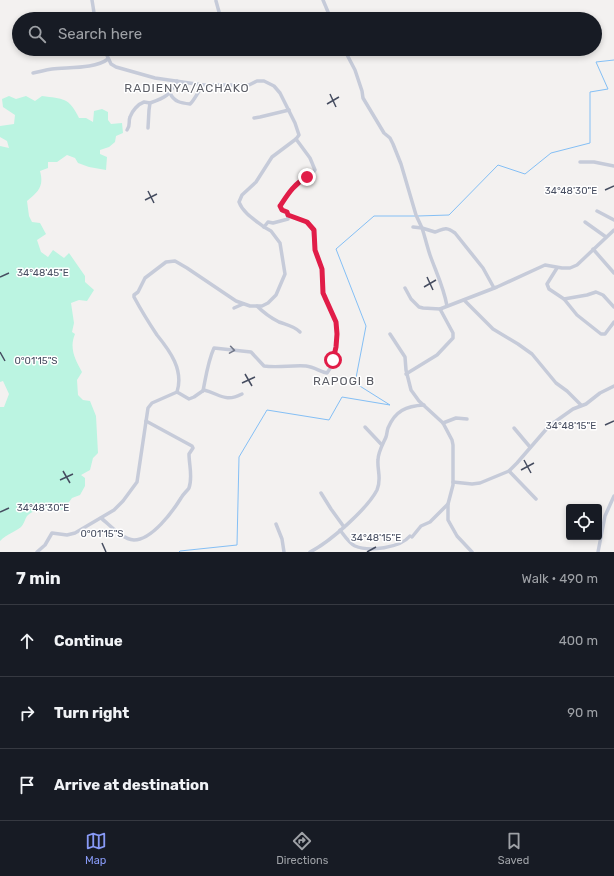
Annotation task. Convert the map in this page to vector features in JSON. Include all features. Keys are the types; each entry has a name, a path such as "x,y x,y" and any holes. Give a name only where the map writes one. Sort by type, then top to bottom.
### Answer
{"street":[{"path":"92,0 94,12"},
{"path":"323,0 328,12"},
{"path":"216,1 219,12"},
{"path":"107,56 111,64 116,67 132,72 177,81 203,85 249,85 257,81 264,81 277,89 289,110 299,135 296,139 272,157 256,182 247,189 239,202 249,215 271,231 280,243 285,274 276,295 272,300 262,306 250,306 243,304 236,301 175,261 166,262 146,278 134,297 166,346 176,365 178,378 177,392"},
{"path":"348,56 355,70 363,98 384,133 394,144 416,216 422,228 429,253 445,295 447,306"},
{"path":"33,73 103,63 108,59"},
{"path":"127,130 130,126 130,117 138,105 144,102 150,103 162,99 170,93 177,81"},
{"path":"170,93 178,102 190,104 198,90 203,85"},
{"path":"148,128 150,103"},
{"path":"254,118 289,110"},
{"path":"203,391 208,372 209,358 214,348 217,347 231,351 251,352 264,366 272,368 286,366 308,366 317,368 327,373 331,367 336,347 336,322 323,293 322,269 315,250 314,230 307,222 288,215 287,212 282,210 280,206 290,190 299,181 313,173 315,170 310,158 296,139"},
{"path":"580,162 594,162 614,166"},
{"path":"597,211 614,220"},
{"path":"264,227 268,222 287,220 288,215"},
{"path":"586,222 606,237"},
{"path":"413,227 435,232 442,228 455,233 483,268 494,288"},
{"path":"405,288 411,299 419,307 440,309 494,288 545,265 558,268 570,268 577,264 614,230"},
{"path":"592,249 614,273"},
{"path":"558,268 547,284 547,286 554,293 564,299 577,315 601,334 605,334 614,322"},
{"path":"564,299 596,292 603,295 614,307"},
{"path":"464,300 493,329 532,354 556,383 567,391 581,405"},
{"path":"234,308 243,304"},
{"path":"257,306 265,314 278,322 296,328 300,332"},
{"path":"406,374 437,355 453,338 453,333 440,309"},
{"path":"390,334 405,357 406,374 411,390 443,423 452,440 453,482 448,504 448,520 451,528 472,552"},
{"path":"453,482 472,484 480,483 509,471 517,464 549,426 573,409 586,404 600,393 614,386"},
{"path":"177,392 189,399 203,391 212,392 222,398 232,398 242,394"},
{"path":"37,552 45,545 52,533 62,535 75,533 114,510 123,501 137,482 146,421 150,405 177,392"},
{"path":"310,552 344,527 371,500 377,489 380,474 378,458 381,444 393,419 399,412 415,405 424,405"},
{"path":"443,423 456,418 467,419"},
{"path":"101,518 126,536 133,539 140,538 153,532 162,523 189,488 191,473 188,454 193,448 192,446 146,421"},
{"path":"366,427 381,444"},
{"path":"514,428 530,447"},
{"path":"509,471 536,499"},
{"path":"321,493 344,527"},
{"path":"598,552 605,516 614,496"},
{"path":"340,530 354,546 362,550 373,550 399,545 411,537 421,526 430,522 448,504"},
{"path":"276,524 282,539 284,552"}],"green space":[{"path":"9,96 16,99 26,96 35,101 42,96 65,100 72,106 79,118 86,118 93,122 94,111 102,109 108,112 108,120 111,124 122,123 123,133 116,136 115,142 109,147 100,150 100,154 107,157 106,170 89,167 78,163 75,158 67,155 57,162 48,162 48,168 40,171 40,188 27,201 29,216 32,222 40,223 46,234 37,240 41,252 48,257 53,250 64,258 69,253 85,276 85,282 94,290 87,301 79,300 71,303 74,323 72,332 75,334 73,339 73,349 75,358 82,372 77,380 78,395 83,400 90,401 96,416 98,453 93,458 90,470 81,475 85,478 85,486 80,495 72,498 63,510 40,509 31,513 27,516 21,527 0,541 0,407 4,407 9,394 3,381 0,382 0,146 9,148 7,141 0,137 0,126 14,124 15,115 3,107 2,99"}],"waterway":[{"path":"418,216 449,215 498,165 525,174 551,153 590,143 590,92 608,89 596,62 614,60"},
{"path":"179,552 237,545 239,457 267,410 329,420 342,397 390,405 355,383 366,326 336,249 374,216 415,216"}],"district":[{"name":"RADIENYA/ACHAKO","path":"187,88"},
{"name":"RAPOGI B","path":"344,381"}],"route":[{"path":"307,177 299,181 290,190 280,206 282,210 287,212 288,215 307,222 314,230 315,250 322,269 323,293 336,322 336,347 333,360"}]}
